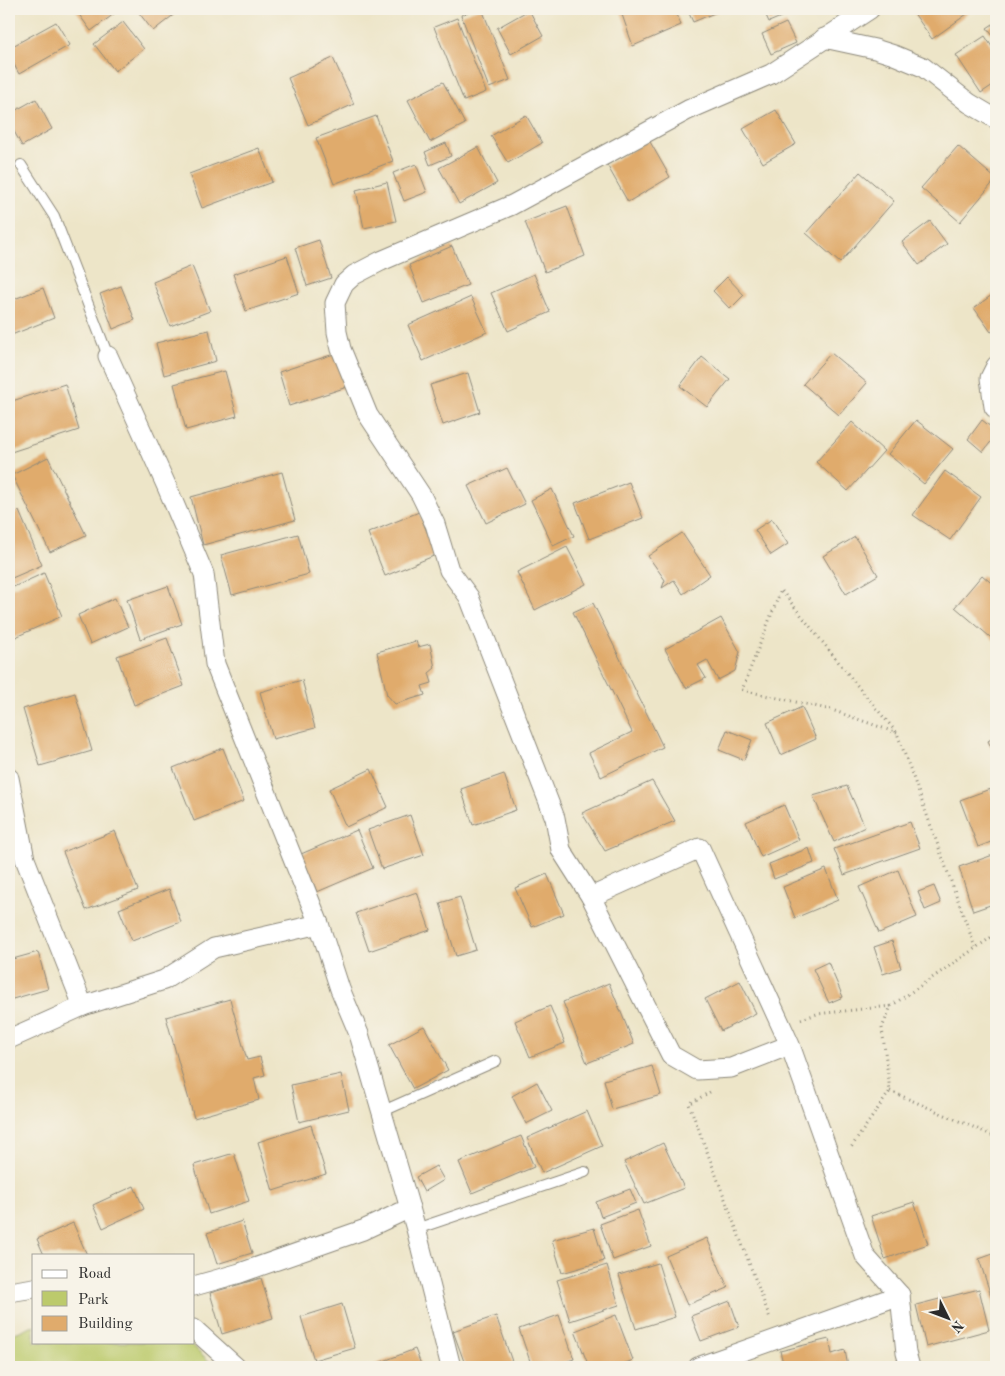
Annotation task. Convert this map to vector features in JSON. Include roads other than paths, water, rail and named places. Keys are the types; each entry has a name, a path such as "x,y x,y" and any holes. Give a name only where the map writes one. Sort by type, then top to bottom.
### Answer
{"street":[{"path":"790,1045 731,1068 697,1070 671,1055 591,897 561,850 555,818 469,597 449,570 435,524 421,495 368,415 341,349 337,332 335,303 344,284 354,275 381,261 512,205 688,110 771,74 870,9"},
{"path":"824,38 875,48 923,68 969,103 996,119"},
{"path":"108,356 204,574 215,664 319,924 340,989 359,1034 416,1229 451,1367"},
{"path":"996,366 990,378 994,407 996,409"},
{"path":"9,778 25,859 83,1006"},
{"path":"591,897 700,848 790,1045 865,1256 900,1295 906,1353 910,1367"},
{"path":"9,1039 83,1006 164,980 214,948 319,924"},
{"path":"195,1286 240,1273 362,1230 410,1208"},
{"path":"9,1292 32,1288"},
{"path":"698,1367 900,1295"},
{"path":"195,1330 236,1367"}],"lane":[{"path":"21,165 54,216 108,356"},
{"path":"381,1112 496,1062"},
{"path":"416,1229 585,1172"}]}
